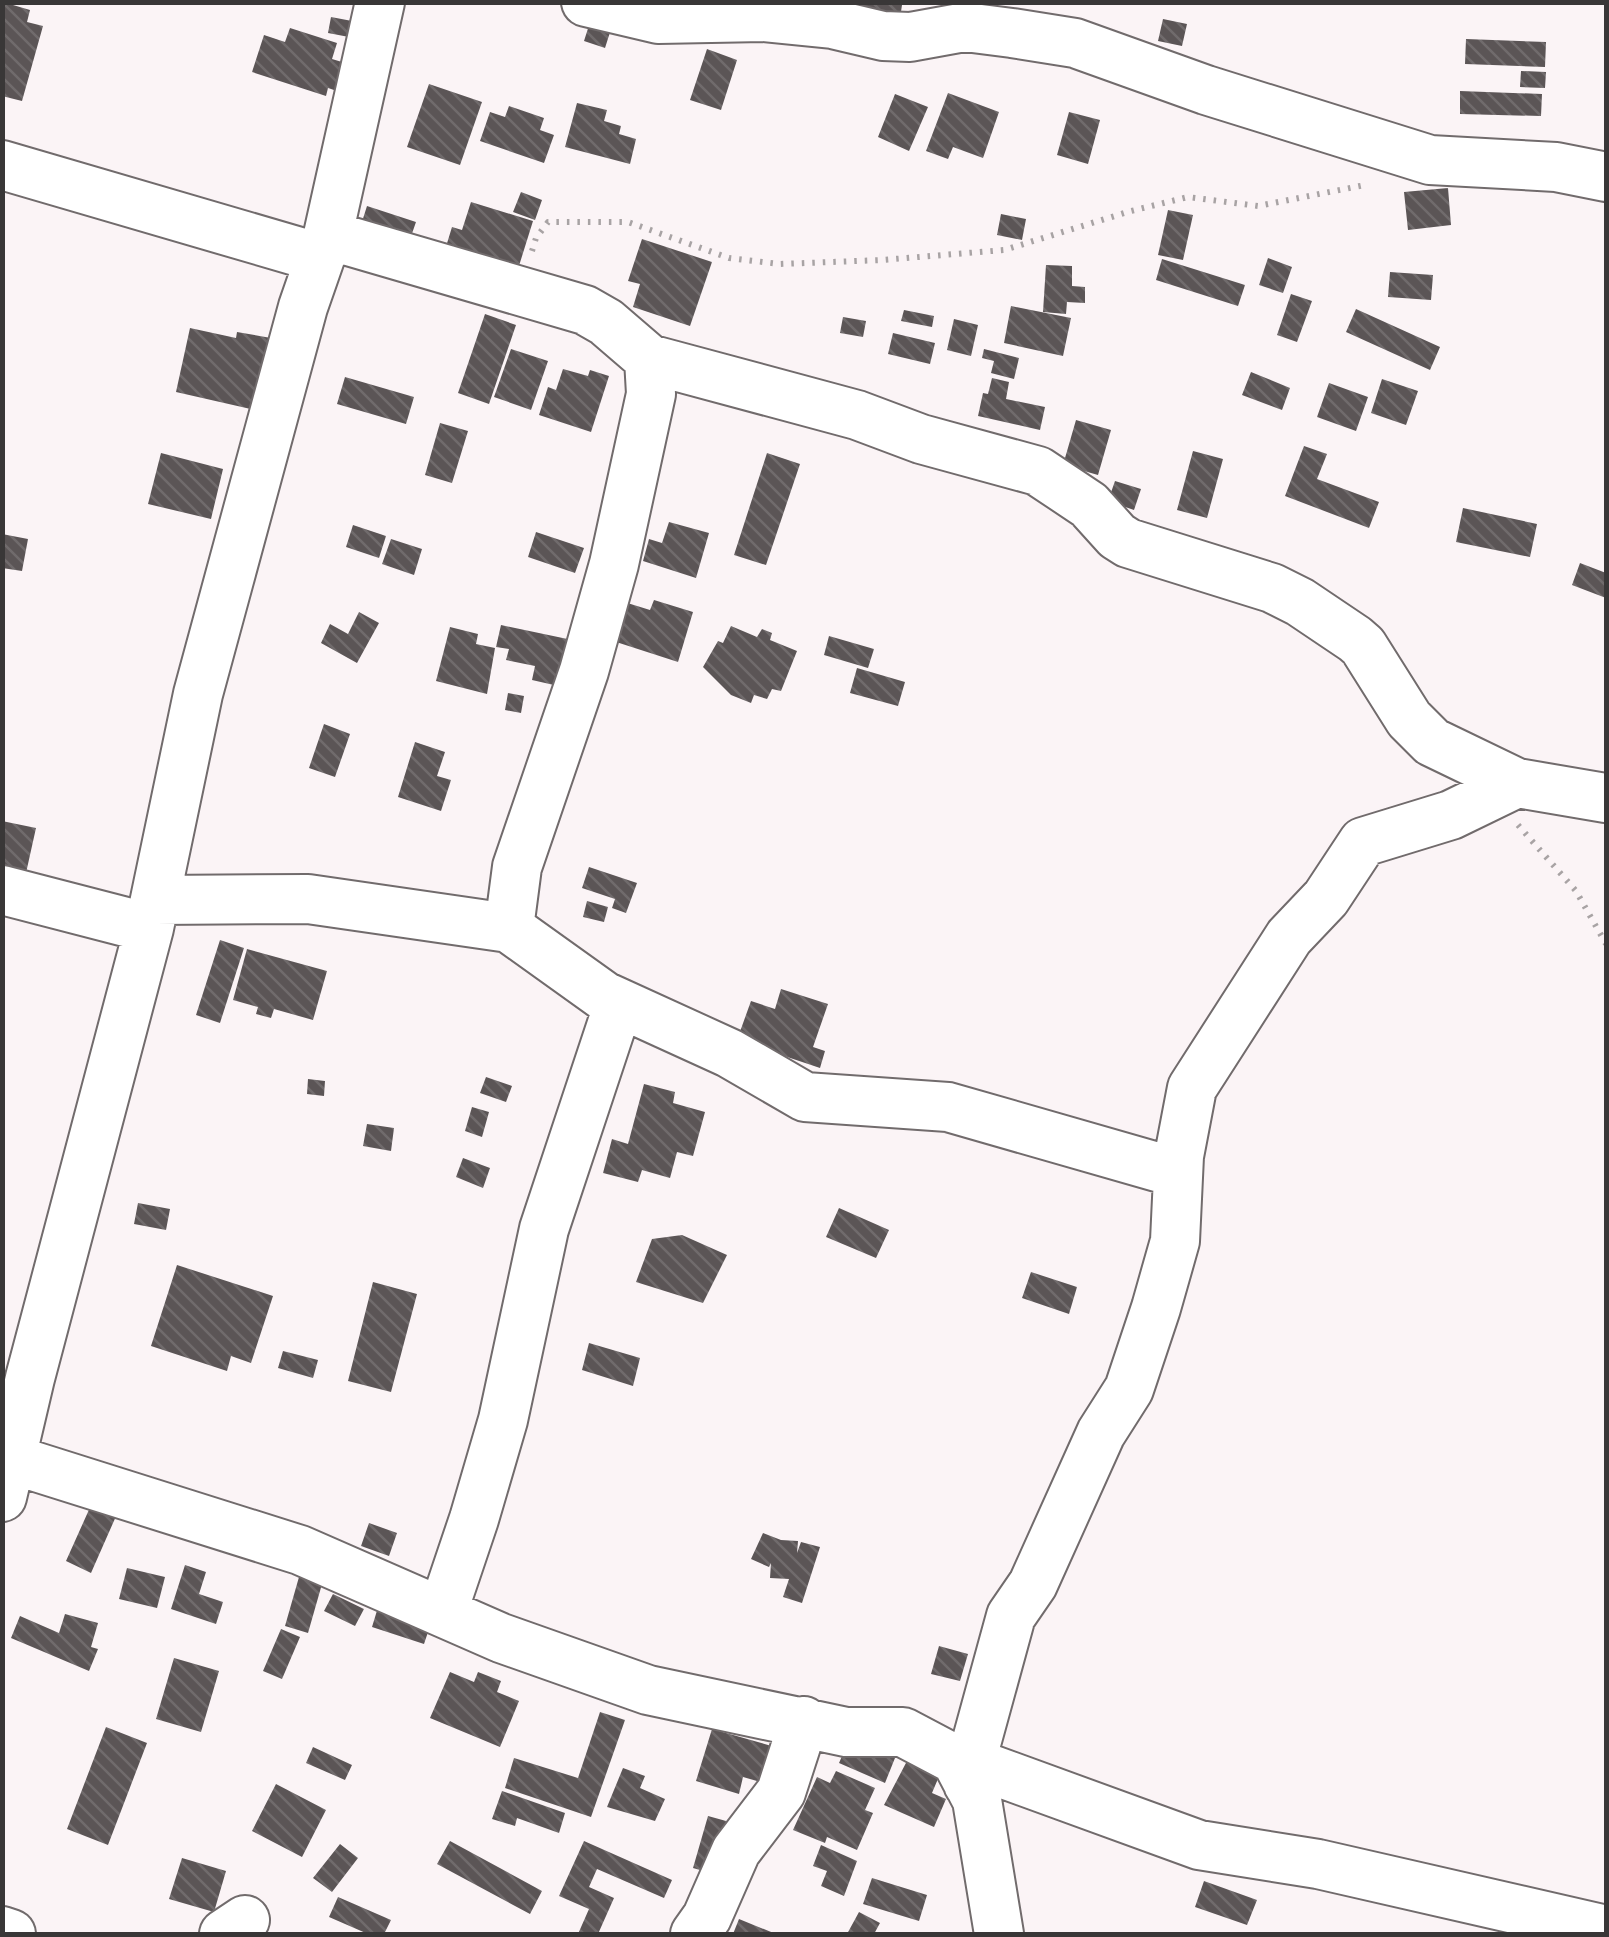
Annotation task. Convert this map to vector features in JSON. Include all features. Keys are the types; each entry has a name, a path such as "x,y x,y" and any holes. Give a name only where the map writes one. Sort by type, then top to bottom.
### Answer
{"street":[{"path":"380,2 324,247 303,307 198,694 152,914 7,1478 300,1550 502,1638 648,1690 846,1732 903,1732 956,1760 970,1773 1199,1845 1318,1864 1606,1930"},
{"path":"586,2 658,19 764,17 910,38 1034,19 1075,43 1206,90 1430,160 1544,166 1606,177"},
{"path":"2,165 324,247 522,291 584,310 606,322 649,359 1038,470 1089,505 1128,544 1242,576 1300,602 1363,646 1409,719 1432,742 1504,790 1606,798"},
{"path":"509,928 517,867 584,671 614,564 651,394 649,359"},
{"path":"999,1934 970,1773 1011,1616 1033,1584 1101,1434 1129,1389 1170,1266 1178,1173 1192,1088 1289,938 1326,898 1363,842 1378,834 1452,815 1504,790"},
{"path":"2,890 152,914 308,899 509,928 604,996 728,1053 806,1097 948,1107 1178,1173"},
{"path":"442,1611 503,1420 544,1229 619,1003"},
{"path":"695,1934 707,1917 736,1852 781,1792 804,1721"},
{"path":"2,1931 10,1934"}],"path":[{"path":"522,291 536,238 548,222 628,222 729,258 780,264 882,260 1004,250 1188,197 1258,206 1372,183"},
{"path":"1504,790 1576,890 1606,944"}],"building":[{"path":"2,2 14,2 13,5 30,10 27,22 43,26 22,101 2,96"},
{"path":"859,2 902,5 899,25 856,18"},
{"path":"331,17 352,21 349,37 328,33"},
{"path":"591,19 612,26 605,48 584,41"},
{"path":"1163,19 1187,24 1182,46 1158,41"},
{"path":"290,28 337,43 332,59 355,66 346,94 328,88 326,96 252,72 264,35 285,42"},
{"path":"1466,39 1546,42 1545,67 1465,64"},
{"path":"707,49 737,60 721,110 690,100"},
{"path":"1521,71 1546,72 1545,88 1520,87"},
{"path":"429,84 482,102 460,165 407,147"},
{"path":"1460,91 1542,94 1541,116 1460,114"},
{"path":"948,93 999,112 983,158 953,147 948,159 926,151"},
{"path":"895,94 928,107 909,151 878,137"},
{"path":"577,103 607,110 604,121 621,126 619,134 636,139 630,164 565,147"},
{"path":"509,106 544,118 540,130 554,135 544,163 480,141 490,112 505,117"},
{"path":"1069,112 1100,120 1088,164 1057,155"},
{"path":"1448,188 1451,225 1408,230 1404,192"},
{"path":"521,192 542,200 535,220 513,212"},
{"path":"471,202 533,221 513,285 441,263 452,227 462,230"},
{"path":"367,206 416,222 408,245 360,228"},
{"path":"1168,210 1193,215 1183,260 1158,255"},
{"path":"1001,214 1026,219 1022,240 997,235"},
{"path":"642,239 712,262 690,326 633,307 640,284 628,281"},
{"path":"1268,258 1292,267 1283,293 1259,285"},
{"path":"1162,259 1245,285 1238,306 1156,280"},
{"path":"1046,265 1072,266 1072,286 1085,287 1085,303 1067,302 1066,314 1043,312"},
{"path":"1390,272 1433,275 1431,300 1388,297"},
{"path":"1291,294 1312,301 1297,342 1277,335"},
{"path":"1011,306 1071,318 1063,356 1004,343"},
{"path":"1356,309 1440,347 1430,370 1346,332"},
{"path":"904,310 934,316 932,327 901,321"},
{"path":"485,314 516,325 489,404 458,393"},
{"path":"843,317 866,321 863,337 840,333"},
{"path":"954,319 978,325 971,356 947,350"},
{"path":"190,328 236,338 237,332 271,338 255,410 176,392"},
{"path":"893,333 935,343 930,364 888,354"},
{"path":"511,349 548,361 531,410 494,397"},
{"path":"984,349 1019,358 1014,379 991,373 994,361 982,358"},
{"path":"563,369 588,376 590,370 609,376 591,432 539,415 548,387 556,390"},
{"path":"1251,372 1290,388 1282,410 1242,395"},
{"path":"345,377 414,397 406,424 337,404"},
{"path":"992,378 1009,382 1006,399 1045,407 1040,430 978,416 983,393 988,394"},
{"path":"1382,379 1418,391 1406,425 1371,413"},
{"path":"1329,383 1368,397 1356,431 1317,417"},
{"path":"1076,420 1111,430 1098,475 1063,465"},
{"path":"440,423 468,431 452,483 425,475"},
{"path":"1304,446 1327,454 1317,479 1379,502 1369,528 1285,496"},
{"path":"1193,451 1223,459 1207,518 1177,510"},
{"path":"161,453 223,469 211,519 148,504"},
{"path":"767,453 800,464 766,565 734,555"},
{"path":"1115,481 1141,489 1134,510 1108,501"},
{"path":"1463,508 1537,524 1530,557 1456,542"},
{"path":"669,522 709,533 696,578 643,561 649,539 662,543"},
{"path":"353,525 386,536 379,558 346,547"},
{"path":"536,532 584,548 575,573 528,557"},
{"path":"2,534 28,539 22,571 2,568"},
{"path":"391,539 422,549 414,575 382,564"},
{"path":"1580,563 1606,573 1606,598 1572,585"},
{"path":"654,600 693,612 678,662 610,640 621,601 650,610"},
{"path":"359,612 379,623 357,663 321,643 330,624 348,634"},
{"path":"501,625 577,641 567,688 532,680 535,666 506,660 509,649 496,647"},
{"path":"731,626 757,637 762,629 772,633 770,640 797,651 781,691 772,689 767,699 754,695 751,703 731,695 703,667"},
{"path":"450,627 478,634 476,644 495,648 487,694 436,681"},
{"path":"829,636 874,649 868,668 824,655"},
{"path":"857,668 905,682 898,706 850,693"},
{"path":"508,693 524,696 521,713 505,710"},
{"path":"324,724 350,734 335,777 309,768"},
{"path":"415,742 445,752 437,776 451,780 441,811 398,797"},
{"path":"2,821 36,828 26,873 2,868"},
{"path":"589,867 637,883 626,913 612,908 615,899 582,888"},
{"path":"587,901 608,907 604,922 583,917"},
{"path":"220,940 244,948 220,1023 196,1015"},
{"path":"247,949 327,971 313,1020 274,1009 271,1018 256,1014 258,1007 233,1000"},
{"path":"781,989 828,1004 813,1047 825,1051 820,1068 737,1040 751,1001 775,1009"},
{"path":"486,1077 512,1086 506,1102 480,1093"},
{"path":"308,1079 325,1081 324,1096 307,1094"},
{"path":"644,1084 675,1092 673,1103 705,1112 693,1156 677,1152 670,1178 642,1170 638,1182 603,1173 612,1139 628,1144"},
{"path":"472,1107 489,1112 482,1137 465,1131"},
{"path":"367,1124 394,1128 391,1151 363,1146"},
{"path":"463,1158 490,1168 483,1188 456,1177"},
{"path":"138,1203 170,1209 166,1230 134,1224"},
{"path":"839,1208 889,1230 876,1258 826,1237"},
{"path":"682,1235 727,1255 703,1303 636,1282 652,1239"},
{"path":"177,1265 273,1296 251,1363 231,1356 227,1371 151,1346"},
{"path":"1031,1272 1077,1287 1069,1314 1022,1298"},
{"path":"373,1282 417,1294 391,1392 348,1381"},
{"path":"589,1343 640,1358 633,1386 582,1370"},
{"path":"283,1351 318,1360 313,1378 278,1368"},
{"path":"92,1503 117,1514 91,1573 66,1561"},
{"path":"369,1523 397,1533 389,1556 361,1546"},
{"path":"763,1533 798,1541 797,1553 801,1542 820,1547 802,1603 783,1597 789,1579 770,1578 771,1563 769,1567 751,1559"},
{"path":"185,1565 206,1572 199,1594 223,1602 216,1624 171,1609"},
{"path":"127,1568 165,1577 157,1608 119,1599"},
{"path":"301,1570 324,1577 308,1633 285,1626"},
{"path":"333,1594 364,1609 355,1626 324,1611"},
{"path":"379,1604 432,1620 424,1644 372,1627"},
{"path":"65,1614 98,1623 91,1647 98,1649 89,1671 11,1638 20,1616 59,1633"},
{"path":"281,1629 300,1637 282,1679 263,1671"},
{"path":"939,1646 968,1654 960,1681 931,1674"},
{"path":"174,1658 219,1671 201,1732 156,1719"},
{"path":"450,1672 474,1682 478,1672 501,1681 497,1692 519,1701 500,1747 430,1718"},
{"path":"600,1712 625,1720 591,1817 505,1788 514,1758 578,1778"},
{"path":"106,1727 147,1743 108,1845 67,1829"},
{"path":"712,1729 782,1749 771,1785 743,1777 739,1794 696,1781"},
{"path":"850,1738 895,1758 885,1783 839,1763"},
{"path":"313,1747 352,1765 345,1780 306,1763"},
{"path":"907,1761 940,1774 932,1793 946,1799 934,1827 884,1805"},
{"path":"623,1768 645,1776 640,1788 665,1799 655,1821 607,1807"},
{"path":"836,1771 875,1788 865,1810 873,1813 857,1850 827,1837 825,1843 793,1830 817,1777 830,1783"},
{"path":"276,1784 326,1810 302,1857 252,1831"},
{"path":"502,1791 565,1813 559,1833 517,1818 515,1826 492,1819"},
{"path":"708,1816 737,1824 721,1876 693,1868"},
{"path":"450,1841 542,1891 530,1914 437,1864"},
{"path":"584,1841 672,1880 664,1898 597,1869 589,1887 614,1898 598,1934 578,1934 589,1909 559,1896"},
{"path":"340,1844 358,1858 332,1892 313,1878"},
{"path":"821,1845 857,1861 844,1896 821,1886 827,1871 813,1866"},
{"path":"182,1858 226,1871 214,1912 169,1899"},
{"path":"872,1878 927,1895 919,1921 863,1904"},
{"path":"1204,1881 1257,1900 1247,1925 1195,1907"},
{"path":"338,1897 391,1920 384,1934 368,1934 329,1917"},
{"path":"859,1912 880,1923 874,1934 847,1934"},
{"path":"739,1919 776,1934 733,1934"}]}
